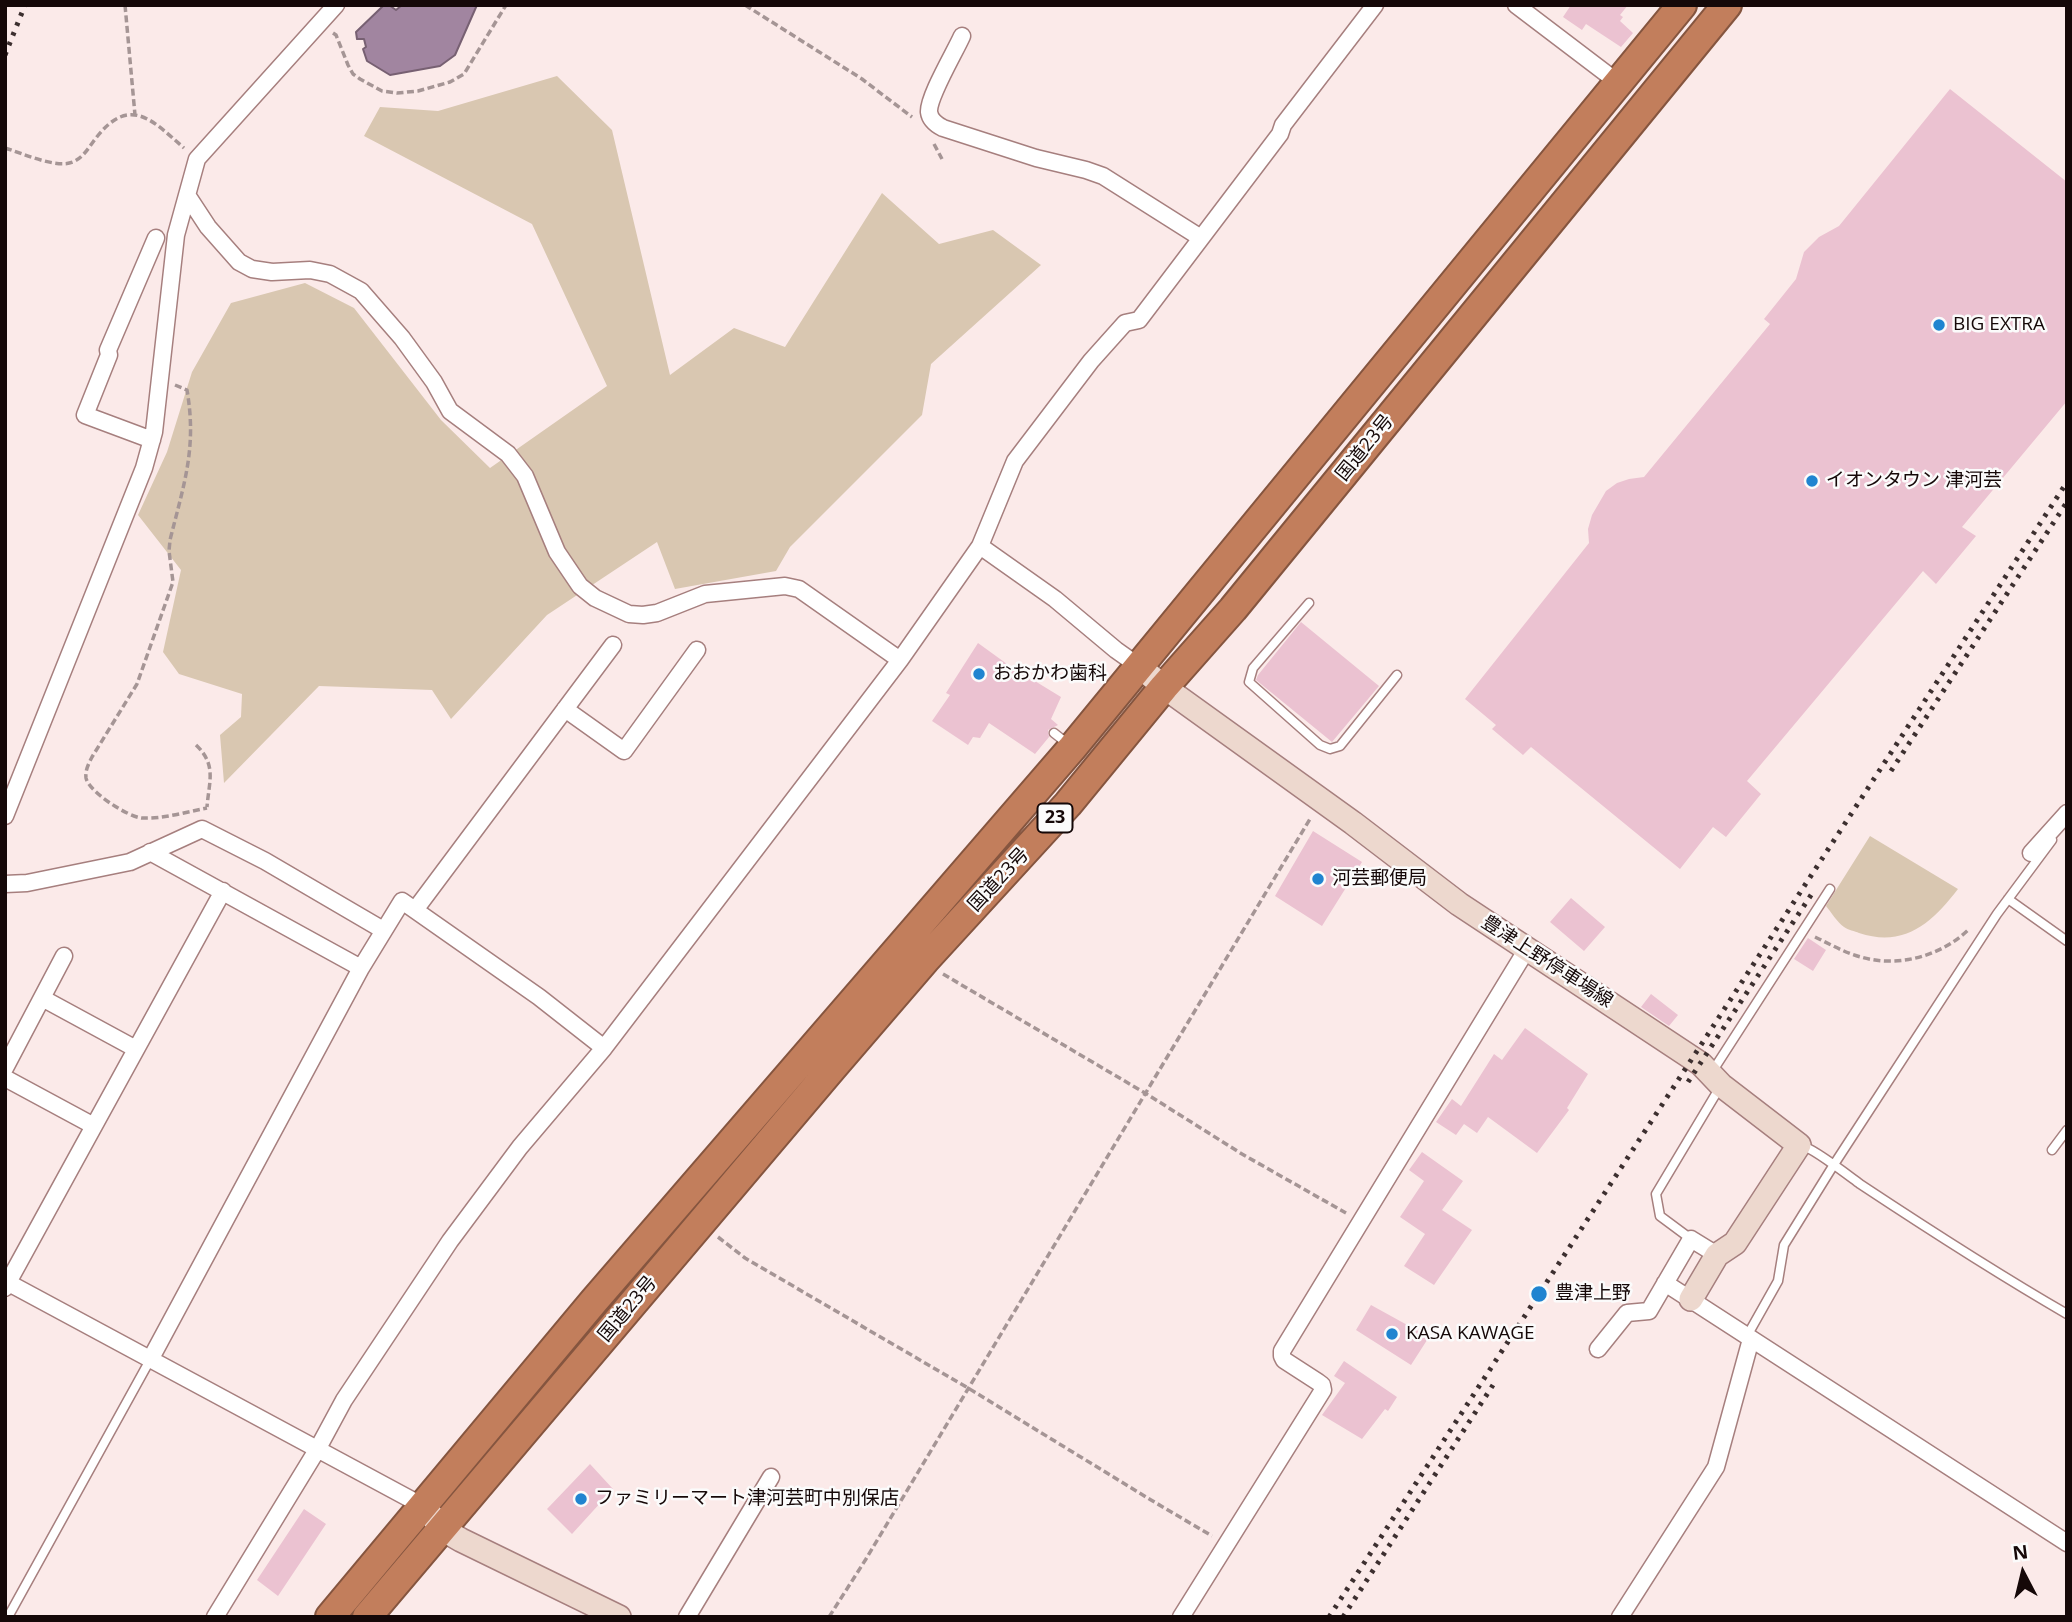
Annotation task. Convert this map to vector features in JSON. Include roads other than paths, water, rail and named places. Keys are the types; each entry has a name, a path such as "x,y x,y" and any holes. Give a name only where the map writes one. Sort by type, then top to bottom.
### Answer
{"highway":[{"name":"国道23号","path":"330,1617 594,1301 986,846 1063,740 1140,667 1682,5"},
{"name":"国道23号","path":"367,1617 923,962 1068,804 1241,598 1727,5"}],"main road":[{"name":"豊津上野停車場線","path":"1140,667 1459,904 1692,1058 1799,1145"},
{"path":"1691,1299 1717,1255 1735,1243 1799,1145"},
{"path":"423,1506 442,1529 472,1546 619,1617"}],"street":[{"path":"5,816 144,468 152,440 176,235 197,159 336,5"},
{"path":"215,1617 351,1389 450,1241 520,1147 604,1048 900,660 980,546 1016,461 1091,361 1125,323 1139,320 1375,5"},
{"path":"1516,5 1620,84"},
{"path":"962,36 931,99 929,112 935,123 943,128 1036,158 1103,176 1201,238"},
{"path":"187,195 224,247 252,269 272,272 310,270 330,274 361,291 402,338 434,382 450,411 508,454 525,476 557,552 580,586 594,598 611,608 643,615 657,613 705,594 785,586 799,589 900,660"},
{"path":"152,440 85,415 109,355 108,350 156,238"},
{"path":"980,546 1055,599 1140,667"},
{"path":"415,910 613,645"},
{"path":"565,709 624,751 697,650"},
{"path":"2031,853 2067,814"},
{"path":"5,884 27,883 130,862 202,828 265,861 383,930"},
{"path":"150,852 360,968"},
{"path":"223,891 6,1284 423,1506"},
{"path":"150,1360 360,968 402,901 538,997 604,1048"},
{"path":"1181,1617 1323,1390 1322,1385 1284,1360 1282,1351 1527,949"},
{"path":"5,1068 10,1044 42,998 64,956"},
{"path":"42,998 136,1049"},
{"path":"5,1078 94,1126"},
{"path":"1598,1349 1627,1313 1649,1311 1691,1239 1717,1255"},
{"path":"1665,1283 2067,1543"},
{"path":"1620,1617 1716,1467 1749,1337"},
{"path":"687,1617 771,1477"}],"lane":[{"path":"1309,603 1253,668 1248,682 1320,745 1330,749 1340,746 1397,675"},
{"path":"1749,1337 1778,1281 1784,1245 1997,914 2053,839 2067,814"},
{"path":"1691,1239 1660,1216 1656,1194 1717,1095 1716,1079 1830,889"},
{"path":"2008,899 2067,941"},
{"path":"2052,1150 2067,1130"},
{"path":"1799,1145 1808,1147 1959,1249 2067,1314"},
{"path":"8,1617 150,1360"}],"railway":[{"path":"5,55 25,5"},
{"path":"1329,1617 2067,482"},
{"path":"1891,771 2067,502"},
{"path":"1688,1082 1813,892"},
{"path":"1343,1617 1493,1385"}],"place":[{"name":"BIG EXTRA","path":"1939,325"},
{"name":"イオンタウン 津河芸","path":"1812,481"},
{"name":"おおかわ歯科","path":"979,674"},
{"name":"河芸郵便局","path":"1318,879"},
{"name":"豊津上野","path":"1539,1294"},
{"name":"KASA KAWAGE","path":"1392,1334"},
{"name":"ファミリーマート津河芸町中別保店","path":"581,1499"}]}
